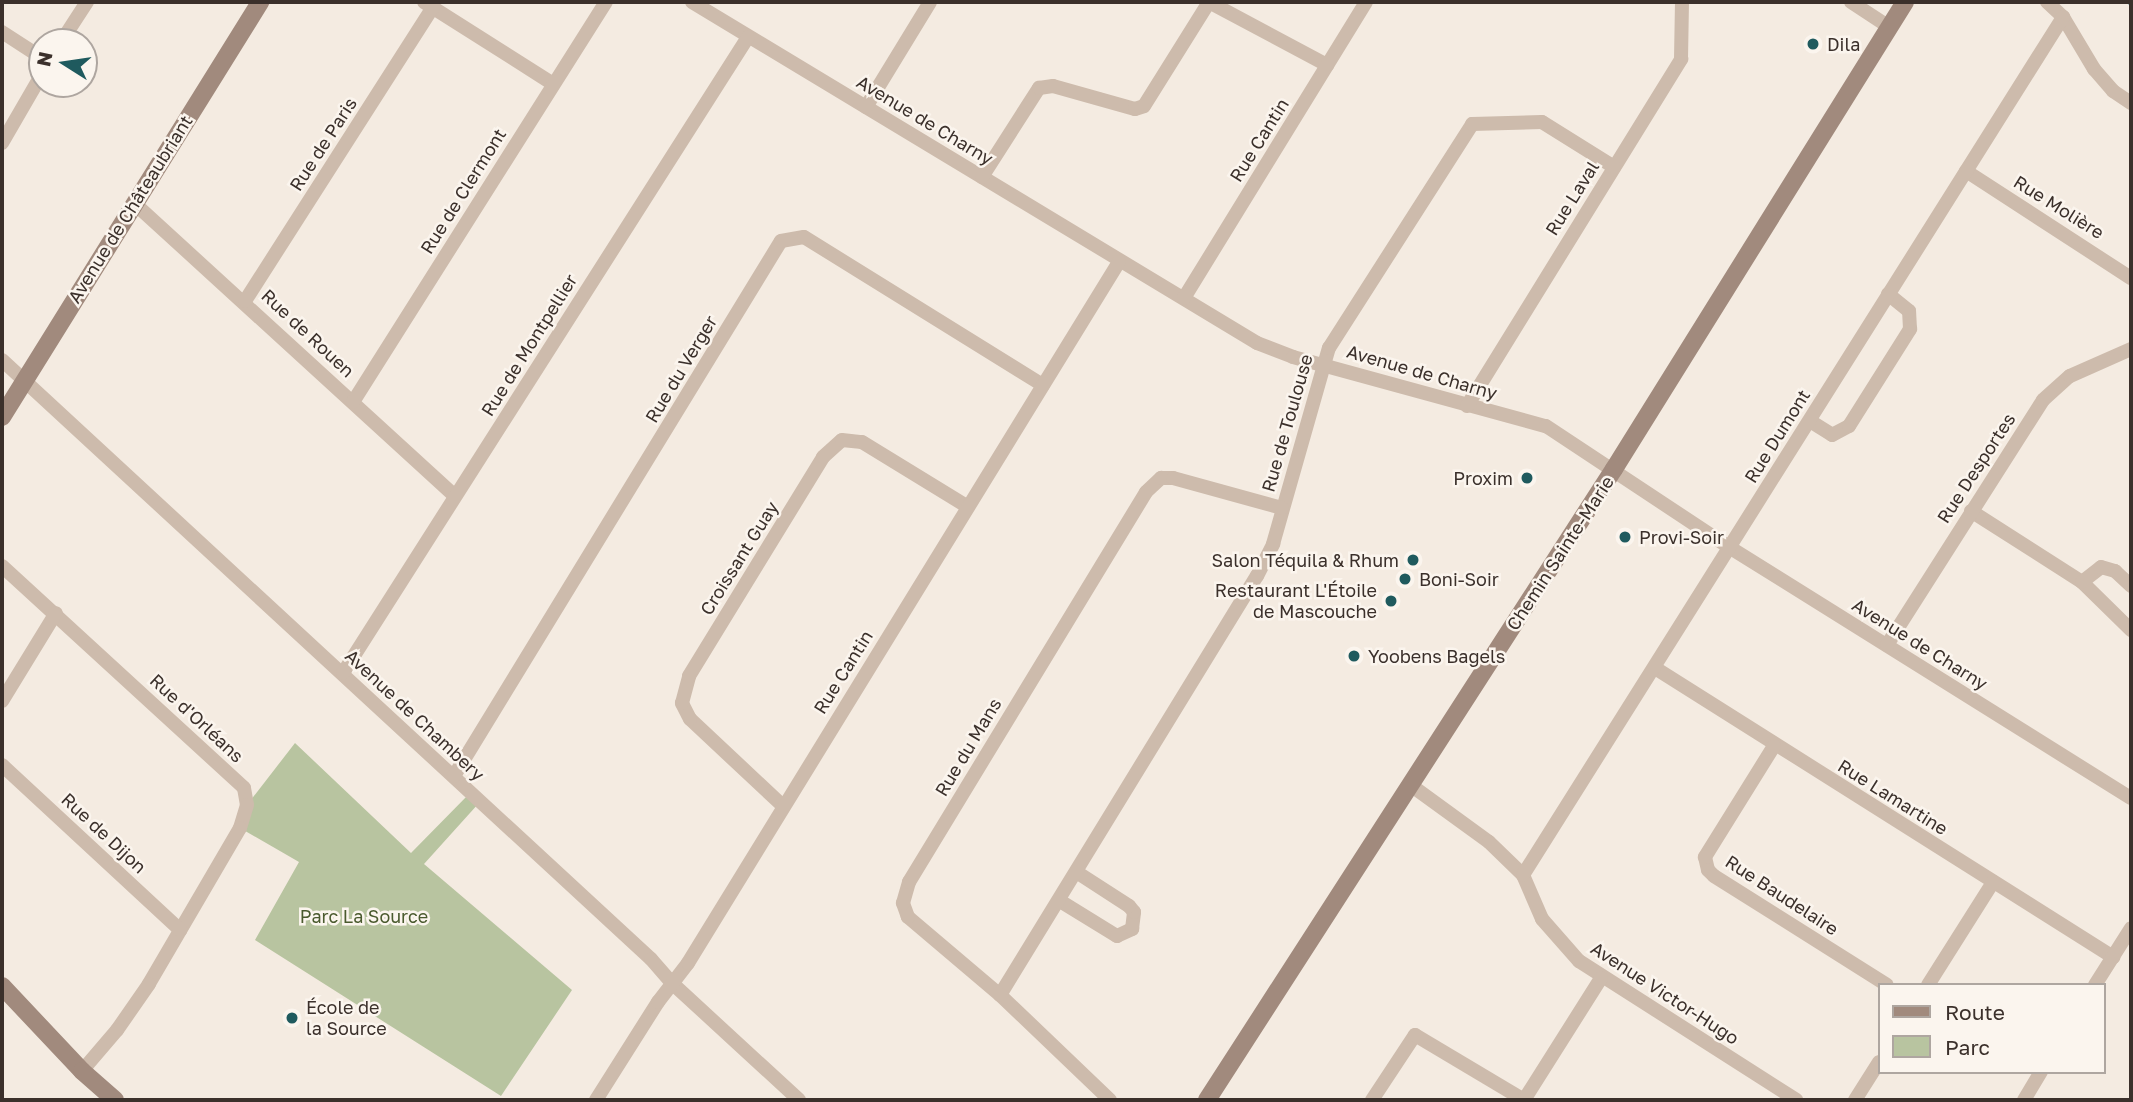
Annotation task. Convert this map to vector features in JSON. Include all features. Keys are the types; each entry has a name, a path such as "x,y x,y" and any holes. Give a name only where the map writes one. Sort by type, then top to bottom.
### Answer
{"street":[{"path":"70,28 87,2"},
{"name":"Avenue de Châteaubriant","path":"2,417 260,2"},
{"name":"Rue de Clermont","path":"353,402 606,2"},
{"name":"Avenue de Charny","path":"692,2 1119,262 1184,298 1204,314 1257,343 1324,365 1546,426 1729,547 2131,798"},
{"path":"866,107 930,2"},
{"path":"982,177 1039,88 1053,86 1135,108 1144,106 1209,2 1327,65"},
{"name":"Rue Cantin","path":"1184,298 1366,2"},
{"name":"Rue Laval","path":"1467,406 1681,59 1682,2"},
{"path":"1851,2 1889,27"},
{"name":"Chemin Sainte-Marie","path":"1207,1100 1614,469 1905,2"},
{"path":"2047,2 2063,17 2094,69 2113,91 2131,103"},
{"path":"428,5 553,84"},
{"name":"Rue de Paris","path":"245,301 428,5"},
{"name":"Rue Dumont","path":"1523,875 2063,17"},
{"path":"2,32 28,49"},
{"name":"Rue de Montpellier","path":"343,673 748,37"},
{"path":"2,142 28,98"},
{"name":"Rue de Toulouse","path":"1000,995 1078,873 1257,576 1273,544 1329,348 1472,124 1542,122 1614,167"},
{"name":"Rue Molière","path":"1966,171 2131,278"},
{"name":"Rue de Rouen","path":"134,202 454,495"},
{"name":"Rue du Verger","path":"454,776 781,241 804,237 1043,385"},
{"name":"Rue Cantin","path":"596,1100 657,1002 673,984 1119,262"},
{"path":"1810,421 1832,435 1849,426 1910,329 1909,311 1888,294"},
{"name":"Rue Desportes","path":"1887,645 2043,400 2054,388 2090,365 2131,349"},
{"name":"Avenue de Chambery","path":"2,360 454,776 799,1100"},
{"name":"Croissant Guay","path":"783,806 690,719 682,703 689,676 823,457 842,440 862,442 968,507"},
{"name":"Rue du Mans","path":"1110,1100 1000,995 908,917 903,903 909,882 1146,492 1161,478 1173,478 1282,508"},
{"path":"1971,511 2082,582 2131,630"},
{"name":"Rue d'Orléans","path":"2,566 244,788 247,805 240,828 149,984 117,1031 82,1071"},
{"path":"2082,582 2101,568 2115,571 2131,586"},
{"path":"2,701 56,613"},
{"name":"Rue Lamartine","path":"1655,668 1774,746 2113,957"},
{"name":"Rue Baudelaire","path":"1774,746 1704,857 1708,870 1885,983"},
{"name":"Rue de Dijon","path":"2,765 180,930"},
{"name":"Avenue Victor-Hugo","path":"1412,786 1489,842 1523,875 1542,919 1579,961 1601,978 1796,1100"},
{"path":"1060,901 1117,936 1132,929 1134,912 1129,906 1078,873"},
{"path":"1929,983 1993,882"},
{"path":"2096,983 2131,928"},
{"path":"1372,1100 1415,1035 1524,1100 1601,978"},
{"path":"2,986 82,1071 115,1100"},
{"path":"1855,1100 1878,1064"},
{"path":"2024,1100 2040,1074"}],"green space":[{"name":"Parc La Source","path":"295,743 411,853 469,794 479,803 424,864 572,990 501,1096 255,940 299,862 240,828 247,805"}],"place":[{"name":"Dila","path":"1813,44"},
{"name":"Proxim","path":"1527,478"},
{"name":"Provi-Soir","path":"1625,537"},
{"name":"Salon Téquila & Rhum","path":"1413,560"},
{"name":"Boni-Soir","path":"1405,579"},
{"name":"Restaurant L'Étoile de Mascouche","path":"1391,601"},
{"name":"Yoobens Bagels","path":"1354,656"},
{"name":"École de la Source","path":"292,1018"}]}
